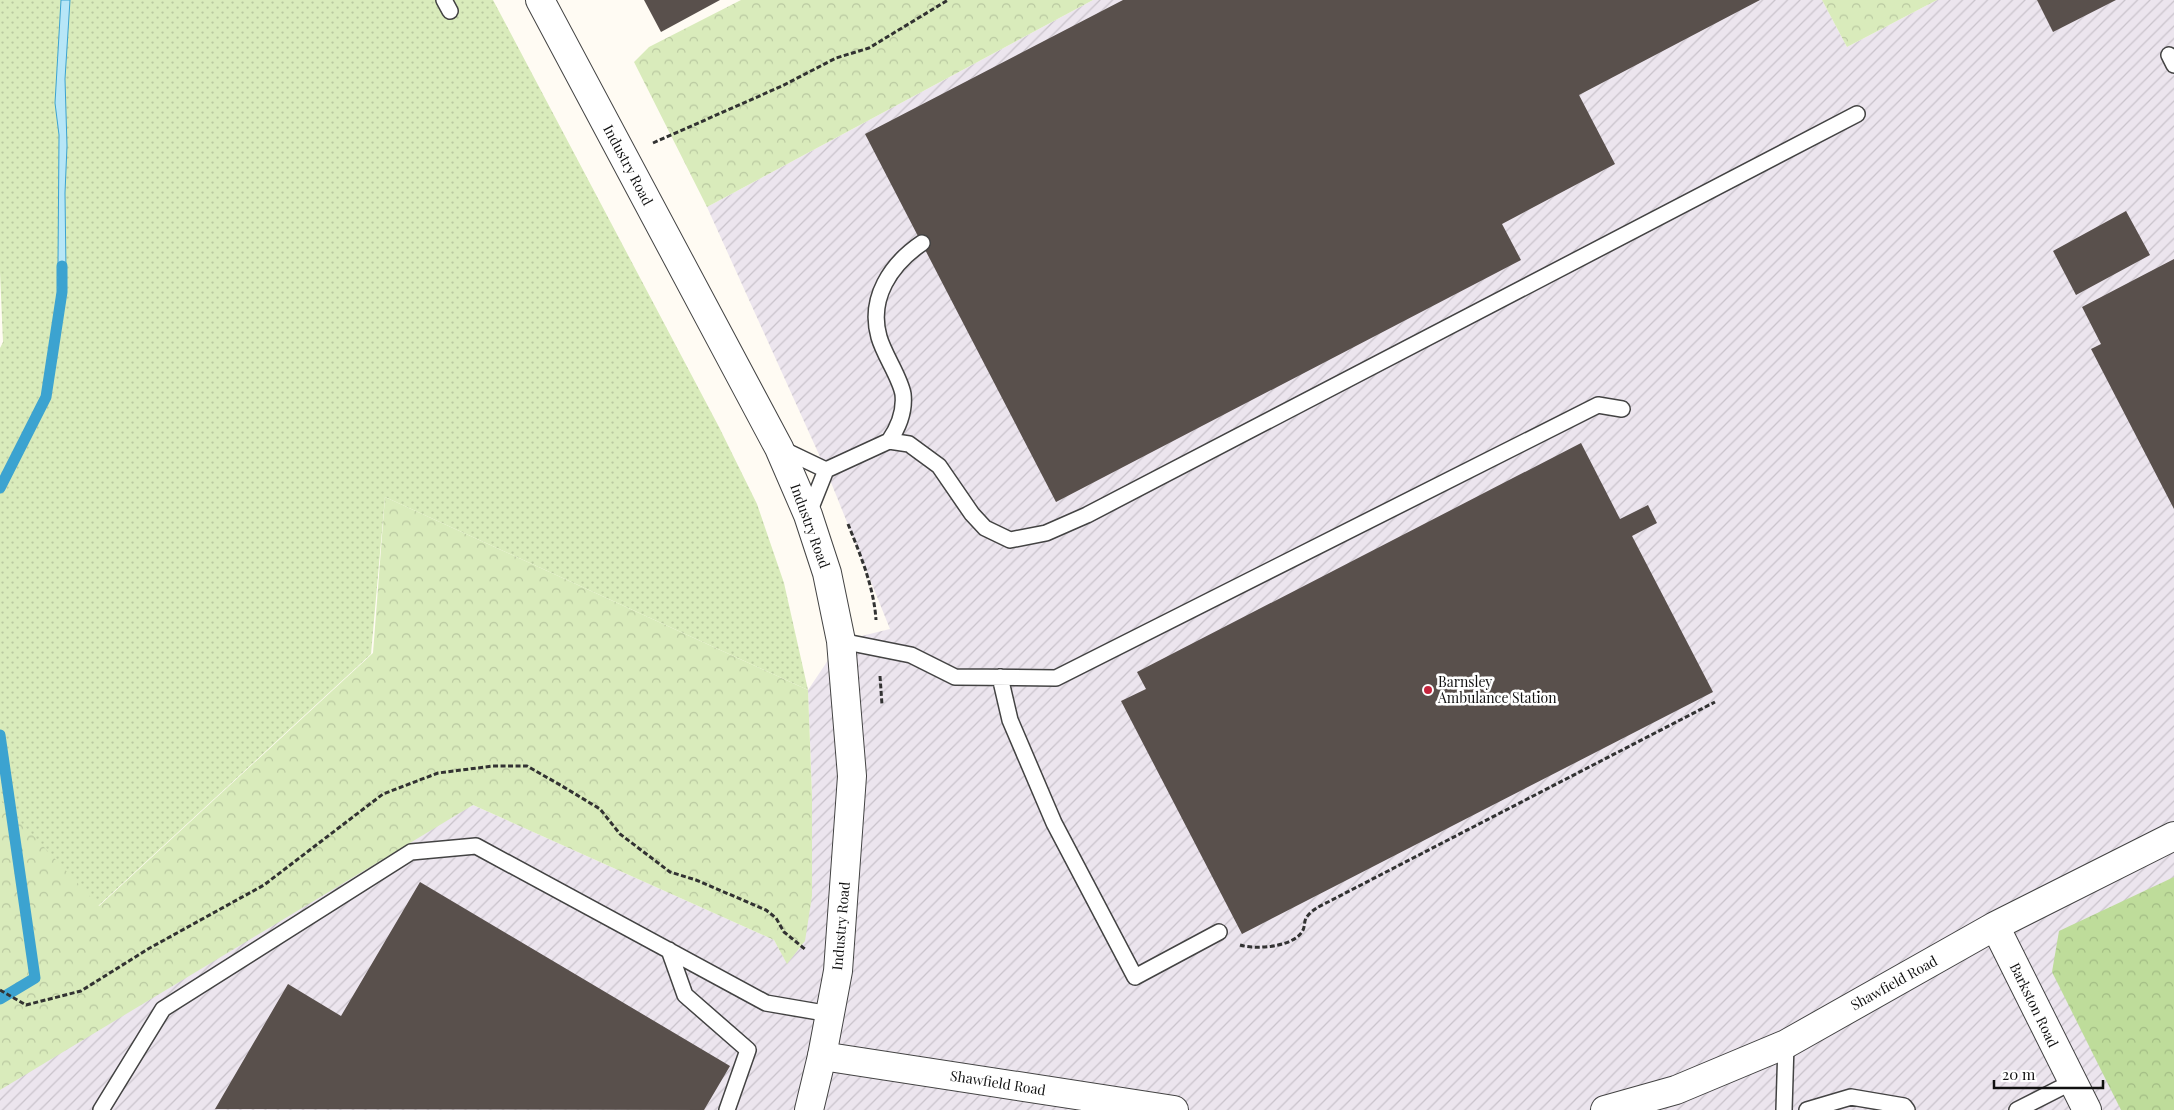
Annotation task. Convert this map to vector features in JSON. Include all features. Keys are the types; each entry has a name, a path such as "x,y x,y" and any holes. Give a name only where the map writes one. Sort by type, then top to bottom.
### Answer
{"street":[{"name":"Industry Road","path":"540,0 779,448 808,515 827,573 841,641 852,776 838,971 822,1056 809,1110"},
{"name":"Shawfield Road","path":"1605,1110 1676,1090 1786,1044 1995,926 2174,836"},
{"name":"Barkston Road","path":"1995,926 2087,1110"},
{"name":"Shawfield Road","path":"822,1056 1174,1110"}],"lane":[{"path":"889,441 909,444 939,466 972,514 985,528 1010,540 1046,533 1087,515 1857,114"},
{"path":"808,515 826,470 889,441 900,424 903,394 879,336 877,309 891,270 904,255 922,243"},
{"path":"841,641 911,655 955,677 1056,678 1598,405 1622,409"},
{"path":"779,448 826,470"},
{"path":"1000,678 1010,720 1054,824 1135,977 1219,932"},
{"path":"101,1110 163,1009 411,852 476,846 766,1003 830,1014"},
{"path":"668,950 685,995 748,1050 727,1110"},
{"path":"1784,1110 1786,1044"},
{"path":"2017,1110 2072,1082"},
{"path":"1807,1110 1850,1097 1904,1106 1907,1110"}],"path":[{"path":"648,146 782,86 836,58 869,48 948,0"},
{"path":"1219,932 1234,943 1247,947 1264,948 1294,939 1303,930 1305,920 1312,911 1715,702"},
{"path":"807,950 809,942"},
{"path":"0,990 26,1005"}],"shaded area":[{"path":"1093,0 1822,0 1847,47 1937,0 2174,0 2174,1110 0,1110 0,1068 473,805 774,940 787,963 812,896 812,795 808,690 841,641 890,629 826,470 707,207"}],"green space":[{"path":"0,0 493,0 719,427 757,504 784,583 808,690 385,497 371,654 97,907 0,803 0,348 3,342 0,272"},
{"path":"741,0 1093,0 707,207 634,62 649,47"},
{"path":"1822,0 1937,0 1847,47"},
{"path":"385,497 808,690 812,795 812,896 805,941 787,964 774,940 473,805 0,1090 0,800 99,906 373,653"},
{"path":"2174,877 2174,1110 2121,1110 2052,972 2059,931"}],"water":[{"path":"61,0 70,0 65,79 67,146 65,193 66,271 65,280 62,281 59,279 58,264 59,135 55,103"}],"building":[{"path":"644,0 720,0 661,32"},
{"path":"1123,0 1760,0 1579,95 1615,164 1502,224 1521,260 1056,502 865,134"},
{"path":"2037,0 2116,0 2053,32"},
{"path":"2126,211 2150,255 2076,295 2053,251"},
{"path":"2174,259 2174,509 2091,349 2101,344 2082,307"},
{"name":"Barnsley Ambulance Station","path":"1581,443 1620,519 1648,505 1657,523 1632,536 1713,692 1242,934 1121,701 1146,689 1137,672"},
{"path":"420,882 730,1066 704,1110 215,1109 288,984 341,1016"}],"waterway":[{"path":"0,488 46,397 62,292 62,266"},
{"path":"0,735 35,978 0,999"}],"place":[{"name":"Barnsley Ambulance Station","path":"1428,690"}]}
